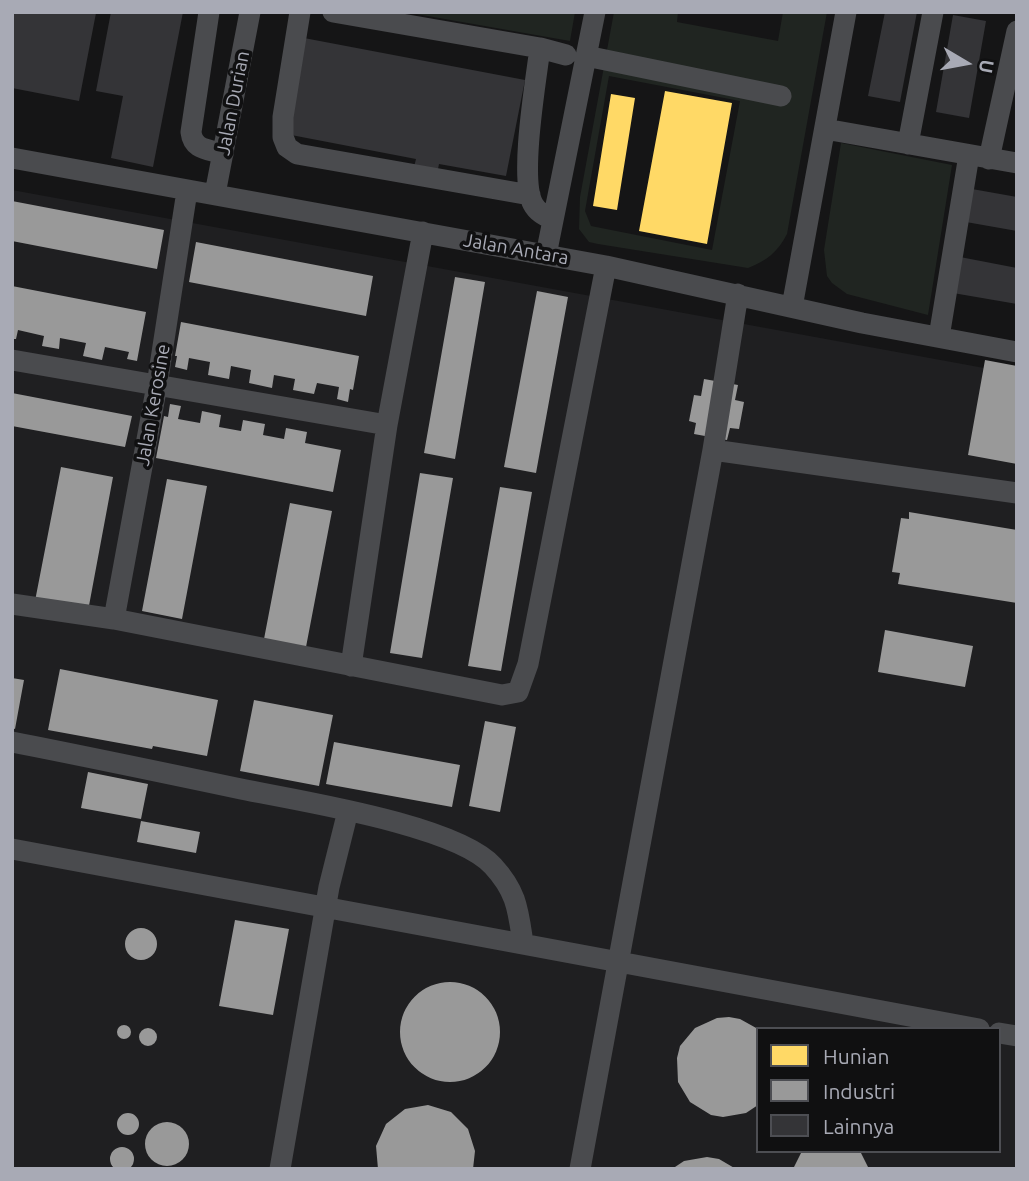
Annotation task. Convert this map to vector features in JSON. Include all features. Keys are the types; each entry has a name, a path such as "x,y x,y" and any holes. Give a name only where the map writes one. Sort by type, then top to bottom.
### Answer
{"street":[{"path":"209,12 191,132 192,140 198,146 223,154"},
{"name":"Jalan Durian","path":"215,194 250,12"},
{"path":"300,12 284,117 283,137 287,147 297,154 530,195"},
{"path":"333,12 540,48 781,96"},
{"path":"546,255 576,55 595,12"},
{"path":"792,306 846,12"},
{"path":"908,144 933,12"},
{"path":"939,337 979,157 1017,31"},
{"path":"540,48 526,173 532,203 541,214 553,220"},
{"path":"825,129 1017,163"},
{"name":"Jalan Antara","path":"12,158 606,266 1017,352"},
{"name":"Jalan Kerosine","path":"114,619 157,385 187,191"},
{"path":"351,666 387,425 423,232"},
{"path":"12,604 114,619 502,695 518,692 528,664 606,266"},
{"path":"580,1169 713,450 738,294"},
{"path":"12,360 387,425"},
{"path":"713,450 1017,493"},
{"path":"12,741 348,811 416,828 469,847 493,865 516,898 523,943"},
{"path":"280,1169 327,907 348,811"},
{"path":"12,849 969,1027"}],"shaded area":[{"path":"405,12 575,12 570,41"},
{"path":"614,12 678,12 677,22 778,41 783,12 827,12 787,234 780,246 766,259 748,268 589,242 579,229 580,197","holes":["609,76 740,101 712,250 591,226 585,211"]},
{"path":"841,143 952,165 928,315 847,294 827,276 824,250"},
{"path":"12,190 1017,374 1017,1169 12,1169"}],"building: Hunian":[{"path":"665,91 732,103 707,244 639,231"},
{"path":"611,94 635,98 617,210 593,206"}],"building: Industri":[{"path":"12,201 164,230 157,269 12,241"},
{"path":"196,242 373,276 366,316 189,282"},
{"path":"455,277 485,282 455,459 424,453"},
{"path":"12,286 146,312 137,361 127,359 129,352 105,347 102,360 83,356 86,343 60,338 59,349 42,346 44,336 18,330 16,339 12,339"},
{"path":"537,291 568,297 536,473 504,467"},
{"path":"181,322 359,356 348,402 337,399 339,387 317,383 314,394 293,390 295,379 274,375 272,388 249,383 251,370 231,366 229,379 208,375 210,362 189,358 187,370 175,367"},
{"path":"985,360 1017,366 1017,464 968,455"},
{"path":"704,379 738,385 735,400 744,402 739,429 730,428 727,440 694,434 696,423 689,421 694,395 701,396"},
{"path":"12,393 132,416 125,447 12,426"},
{"path":"170,404 181,406 178,419 200,423 202,411 221,415 219,427 241,431 243,420 265,424 263,435 284,439 286,428 307,432 305,443 341,450 333,492 156,458 164,416 168,417"},
{"path":"61,467 113,477 88,611 35,601"},
{"path":"420,473 453,478 422,658 390,653"},
{"path":"167,479 207,486 182,619 142,611"},
{"path":"500,487 532,492 501,671 468,666"},
{"path":"290,503 332,511 306,647 264,639"},
{"path":"909,512 1017,530 1017,603 898,584 900,573 892,572 901,518 909,519"},
{"path":"885,630 973,646 965,687 878,672"},
{"path":"60,669 218,700 207,756 48,730"},
{"path":"12,678 24,680 15,729 12,728"},
{"path":"254,700 333,715 319,786 240,771"},
{"path":"485,721 516,727 500,812 469,806"},
{"path":"334,742 460,765 452,807 326,784"},
{"path":"88,772 148,784 141,819 81,808"},
{"path":"141,821 200,832 196,853 137,842"},
{"path":"235,920 289,929 273,1015 219,1006"},
{"path":"141,928 152,933 157,944 152,955 141,960 130,955 125,944 130,933"},
{"path":"450,982 469,986 485,997 496,1013 500,1032 496,1051 485,1067 469,1078 450,1082 431,1078 415,1067 404,1051 400,1032 404,1013 415,997 431,986"},
{"path":"717,1018 740,1019 756,1028 756,1106 746,1113 723,1117 711,1115 690,1102 678,1082 677,1058 680,1046 695,1028"},
{"path":"121,1025 127,1025 131,1032 127,1039 121,1039 117,1035 117,1029"},
{"path":"148,1028 154,1031 157,1037 154,1043 148,1046 142,1043 139,1037 142,1031"},
{"path":"428,1105 451,1112 468,1129 475,1151 473,1169 378,1169 376,1146 386,1124 405,1109"},
{"path":"128,1113 136,1116 139,1124 136,1132 128,1135 120,1132 117,1124 120,1116"},
{"path":"167,1122 182,1129 189,1144 182,1159 167,1166 152,1159 145,1144 152,1129"},
{"path":"122,1147 133,1154 134,1159 127,1170 122,1171 111,1164 110,1159 117,1148"},
{"path":"801,1153 861,1153 869,1169 793,1169"},
{"path":"707,1157 719,1159 736,1169 672,1169 684,1161"}],"building: Lainnya":[{"path":"12,12 96,13 79,101 12,88"},
{"path":"111,12 183,12 153,167 111,158 123,96 96,91"},
{"path":"885,12 917,12 900,102 868,96"},
{"path":"953,15 986,21 969,118 936,112"},
{"path":"304,38 525,80 506,176 439,164 436,179 412,175 416,159 286,134"},
{"path":"972,189 1017,197 1017,231 966,222"},
{"path":"960,257 1017,268 1017,304 953,293"}]}
